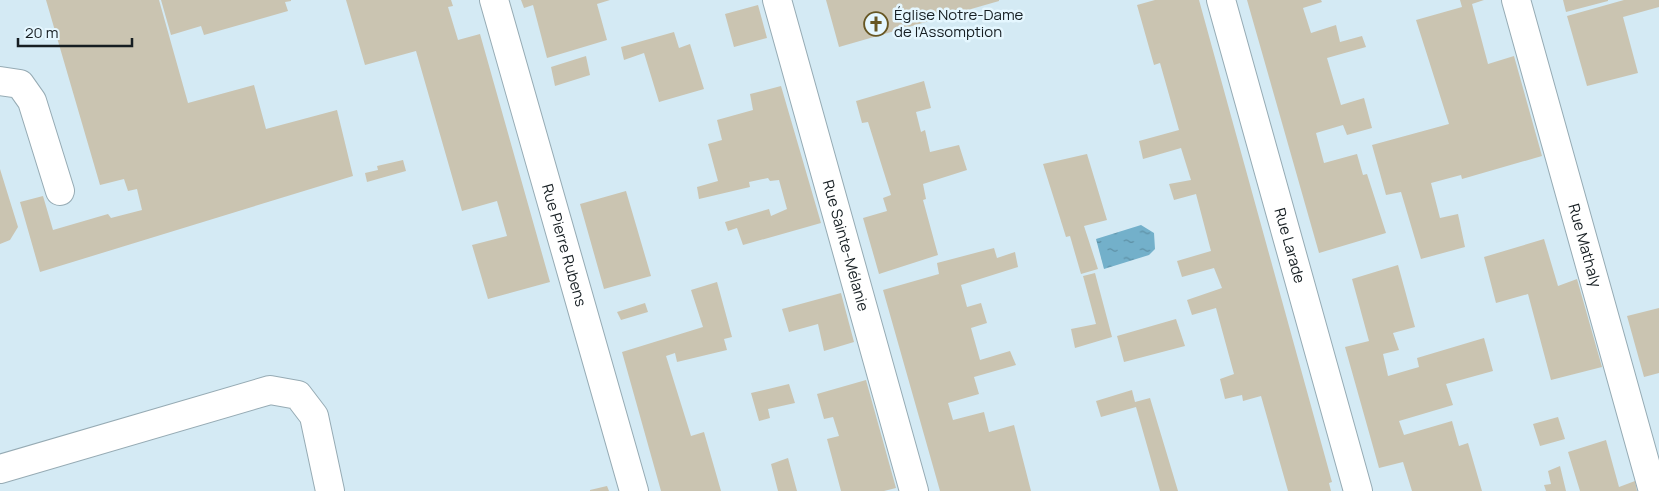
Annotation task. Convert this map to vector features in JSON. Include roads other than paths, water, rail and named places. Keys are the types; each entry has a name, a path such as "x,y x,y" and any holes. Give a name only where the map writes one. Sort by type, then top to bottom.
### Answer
{"street":[{"name":"Rue Pierre Rubens","path":"494,0 634,491"},
{"name":"Rue Sainte-Mélanie","path":"777,0 914,491"},
{"name":"Rue Larade","path":"1221,0 1358,491"},
{"name":"Rue Mathaly","path":"1516,0 1653,491"},
{"path":"0,81 20,84 32,101 60,191"},
{"path":"0,469 270,390 298,395 314,416 330,491"}],"water":[{"path":"1141,225 1154,233 1155,249 1149,255 1104,269 1096,239"}],"place":[{"name":"Église Notre-Dame de l'Assomption","path":"876,24"}]}
